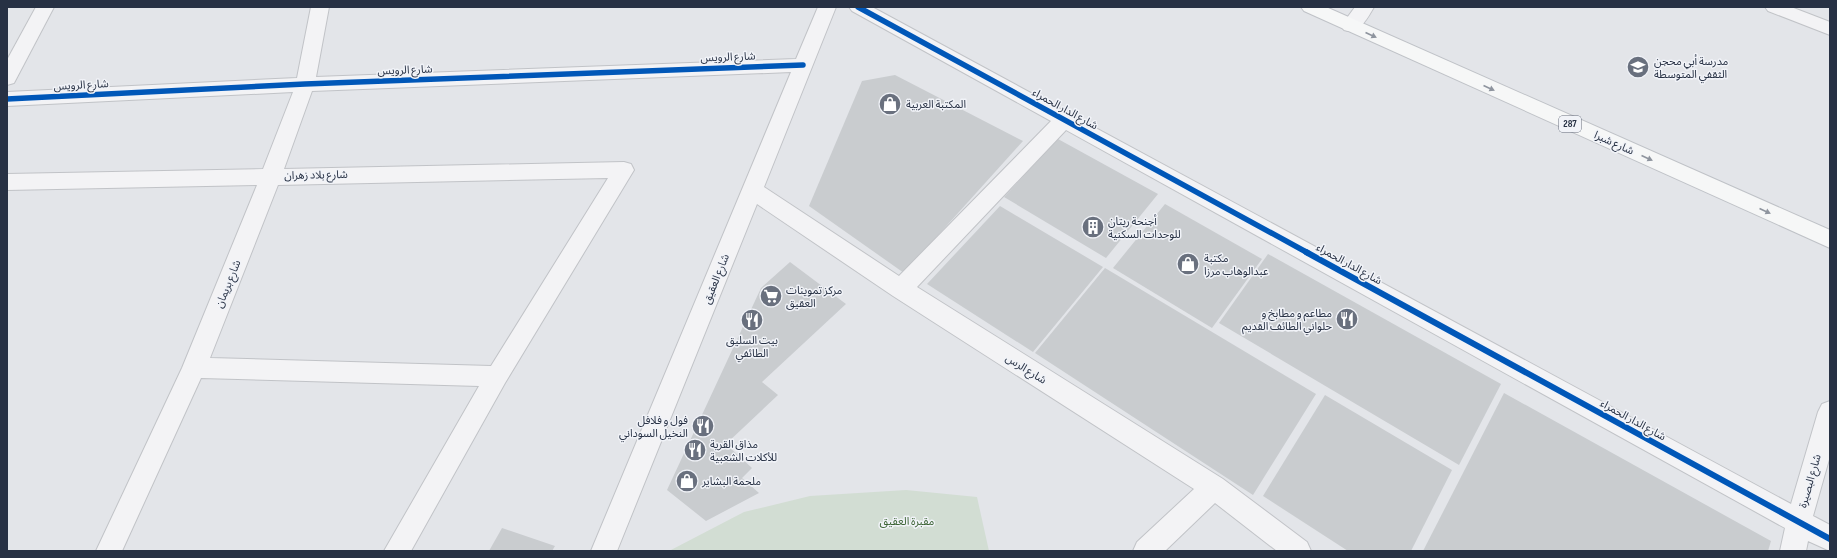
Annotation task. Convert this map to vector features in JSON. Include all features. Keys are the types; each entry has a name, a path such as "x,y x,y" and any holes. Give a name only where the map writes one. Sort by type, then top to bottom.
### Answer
{"main road":[{"name":"شارع شبرا","path":"1310,7 1830,239"}],"street":[{"path":"7,78 45,7"},
{"name":"شارع بريمان","path":"109,551 194,368 271,176 305,84 320,7"},
{"name":"شارع العقيق","path":"604,551 826,7"},
{"name":"شارع الدار الحمراء","path":"858,7 1830,540"},
{"path":"1350,26 1365,7"},
{"path":"1774,7 1830,29"},
{"name":"شارع الرويس","path":"7,99 305,84 803,65"},
{"path":"901,290 1064,120"},
{"name":"شارع بلاد زهران","path":"7,182 624,170 497,376"},
{"name":"شارع الرس","path":"752,190 901,290 1214,488 1298,551"},
{"path":"194,368 497,376 397,551"},
{"name":"شارع البصيرة","path":"1793,551 1799,522 1830,412"},
{"path":"1146,551 1214,488"}],"green space":[{"name":"مقبرة العقيق","path":"906,490 977,497 989,551 669,551 744,512 810,496"}],"building":[{"path":"895,75 1023,141 904,273 809,206 862,81"},
{"name":"أجنحة ريتان للوحدات السكنية","path":"1058,139 1158,194 1106,258 1004,197"},
{"name":"مكتبة عبدالوهاب مرزا","path":"1165,204 1262,259 1212,328 1113,268"},
{"path":"1000,206 1103,267 1033,352 927,284"},
{"path":"1268,254 1501,384 1459,465 1219,323"},
{"path":"790,262 846,304 762,382 778,395 726,444 752,468 742,478 759,493 706,521 667,490 761,288"},
{"path":"1105,268 1316,394 1253,495 1035,353"},
{"path":"1504,393 1771,541 1768,551 1423,551"},
{"path":"1325,395 1452,470 1411,551 1348,551 1263,496"},
{"path":"502,528 555,546 552,551 489,551"}],"cycle path":[{"path":"858,7 1830,539"},
{"path":"7,99 305,84 803,65"}],"place":[{"name":"مدرسة أبي محجن الثقفي المتوسطة","path":"1638,67"},
{"name":"المكتبة العربية","path":"890,104"},
{"name":"أجنحة ريتان للوحدات السكنية","path":"1093,227"},
{"name":"مكتبة عبدالوهاب مرزا","path":"1188,264"},
{"name":"مركز تموينات العقيق","path":"771,296"},
{"name":"مطاعم و مطابخ و حلواني الطائف القديم","path":"1347,319"},
{"name":"بيت السليق الطائفي","path":"752,320"},
{"name":"فول و فلافل النخيل السوداني","path":"703,426"},
{"name":"مذاق القرية للأكلات الشعبية","path":"695,450"},
{"name":"ملحمة البشاير","path":"687,481"}]}
